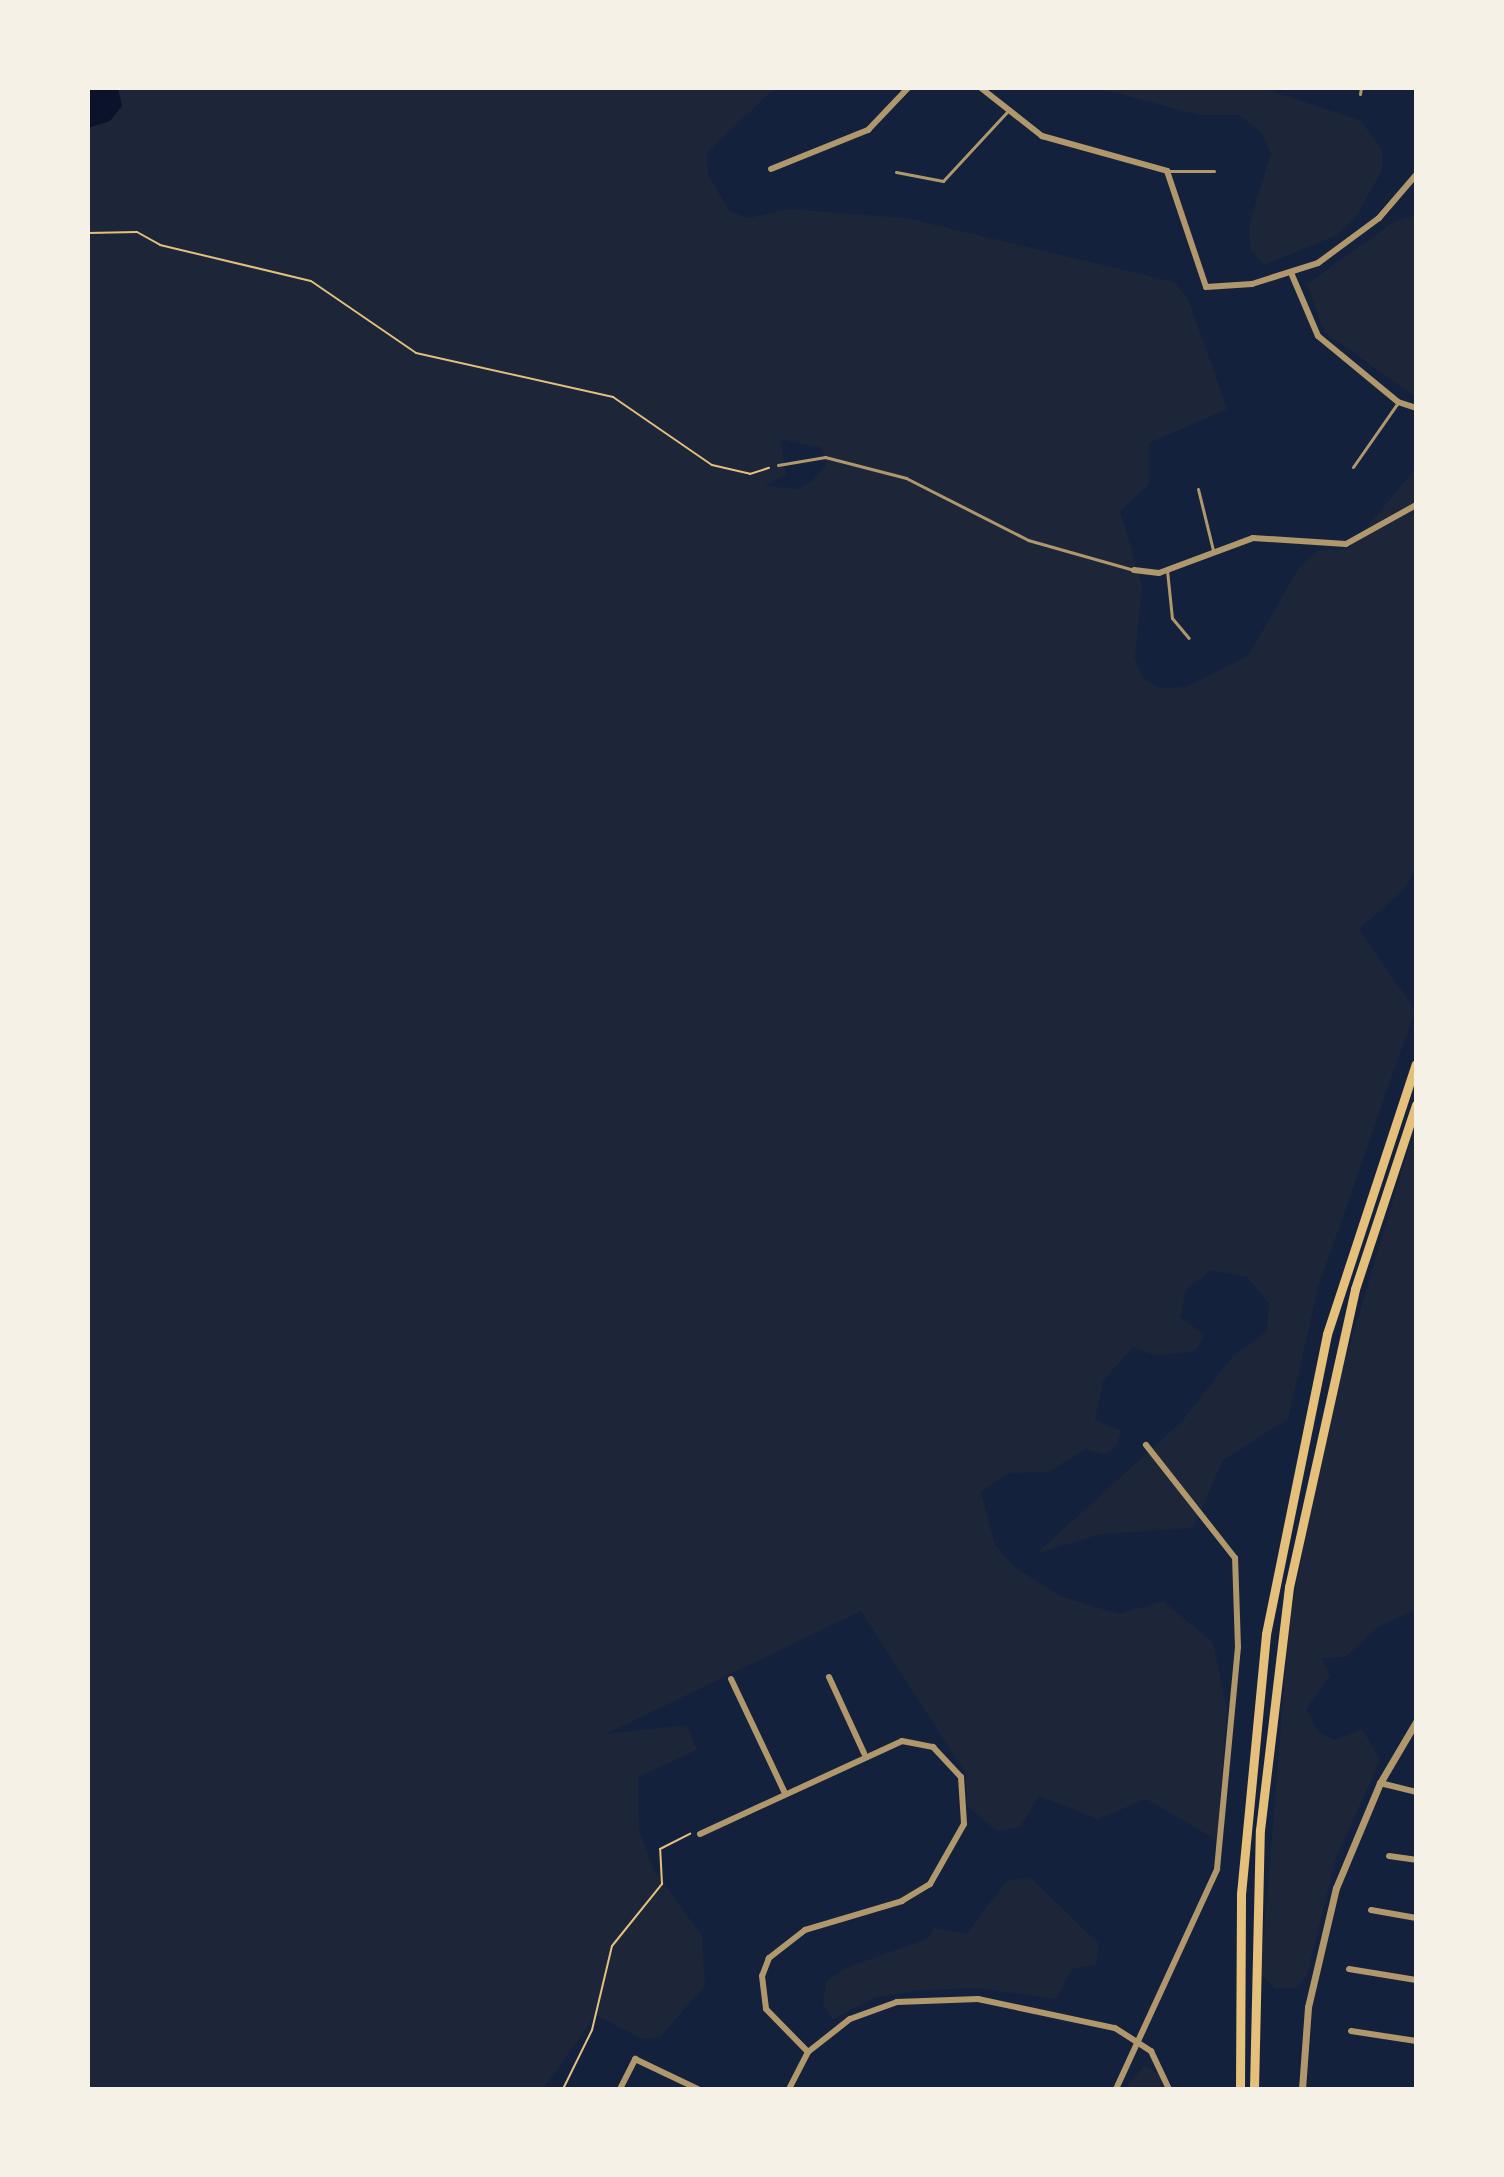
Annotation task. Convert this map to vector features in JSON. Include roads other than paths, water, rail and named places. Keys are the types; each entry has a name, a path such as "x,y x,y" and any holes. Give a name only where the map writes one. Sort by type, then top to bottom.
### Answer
{"main road":[{"path":"1240,2089 1241,1894 1266,1634 1327,1334 1416,1064"},
{"path":"1254,2089 1260,1830 1289,1587 1347,1318 1416,1105"}],"street":[{"path":"771,169 868,130 908,88"},
{"path":"981,88 1007,112 1054,141 1167,171 1206,287 1292,275 1344,248 1416,175"},
{"path":"1292,275 1318,336 1398,402 1416,408"},
{"path":"1134,570 1167,570 1213,550 1253,538 1346,544 1416,505"},
{"path":"1116,2089 1221,1852 1238,1618 1235,1558 1146,1445"},
{"path":"829,1677 864,1753"},
{"path":"731,1679 784,1791"},
{"path":"1302,2089 1322,1939 1380,1783 1416,1722"},
{"path":"700,1834 864,1753 909,1740 933,1747 961,1777 964,1824 947,1861 918,1893 805,1930 769,1958 762,1976 766,2009 808,2052"},
{"path":"1380,1783 1416,1792"},
{"path":"1389,1856 1416,1860"},
{"path":"1371,1910 1416,1918"},
{"path":"1349,1969 1416,1980"},
{"path":"789,2089 808,2052 850,2019 920,1999 1029,2004 1137,2041 1165,2069 1169,2089"},
{"path":"1351,2031 1416,2041"},
{"path":"620,2089 635,2059 698,2089"}],"lane":[{"path":"1360,94 1361,88"},
{"path":"896,172 943,181 1007,112"},
{"path":"1167,171 1214,171"},
{"path":"1353,467 1398,402"},
{"path":"778,465 825,457 894,475 1028,540 1134,570"},
{"path":"1198,489 1213,550"},
{"path":"1167,570 1172,618 1189,638"}]}
